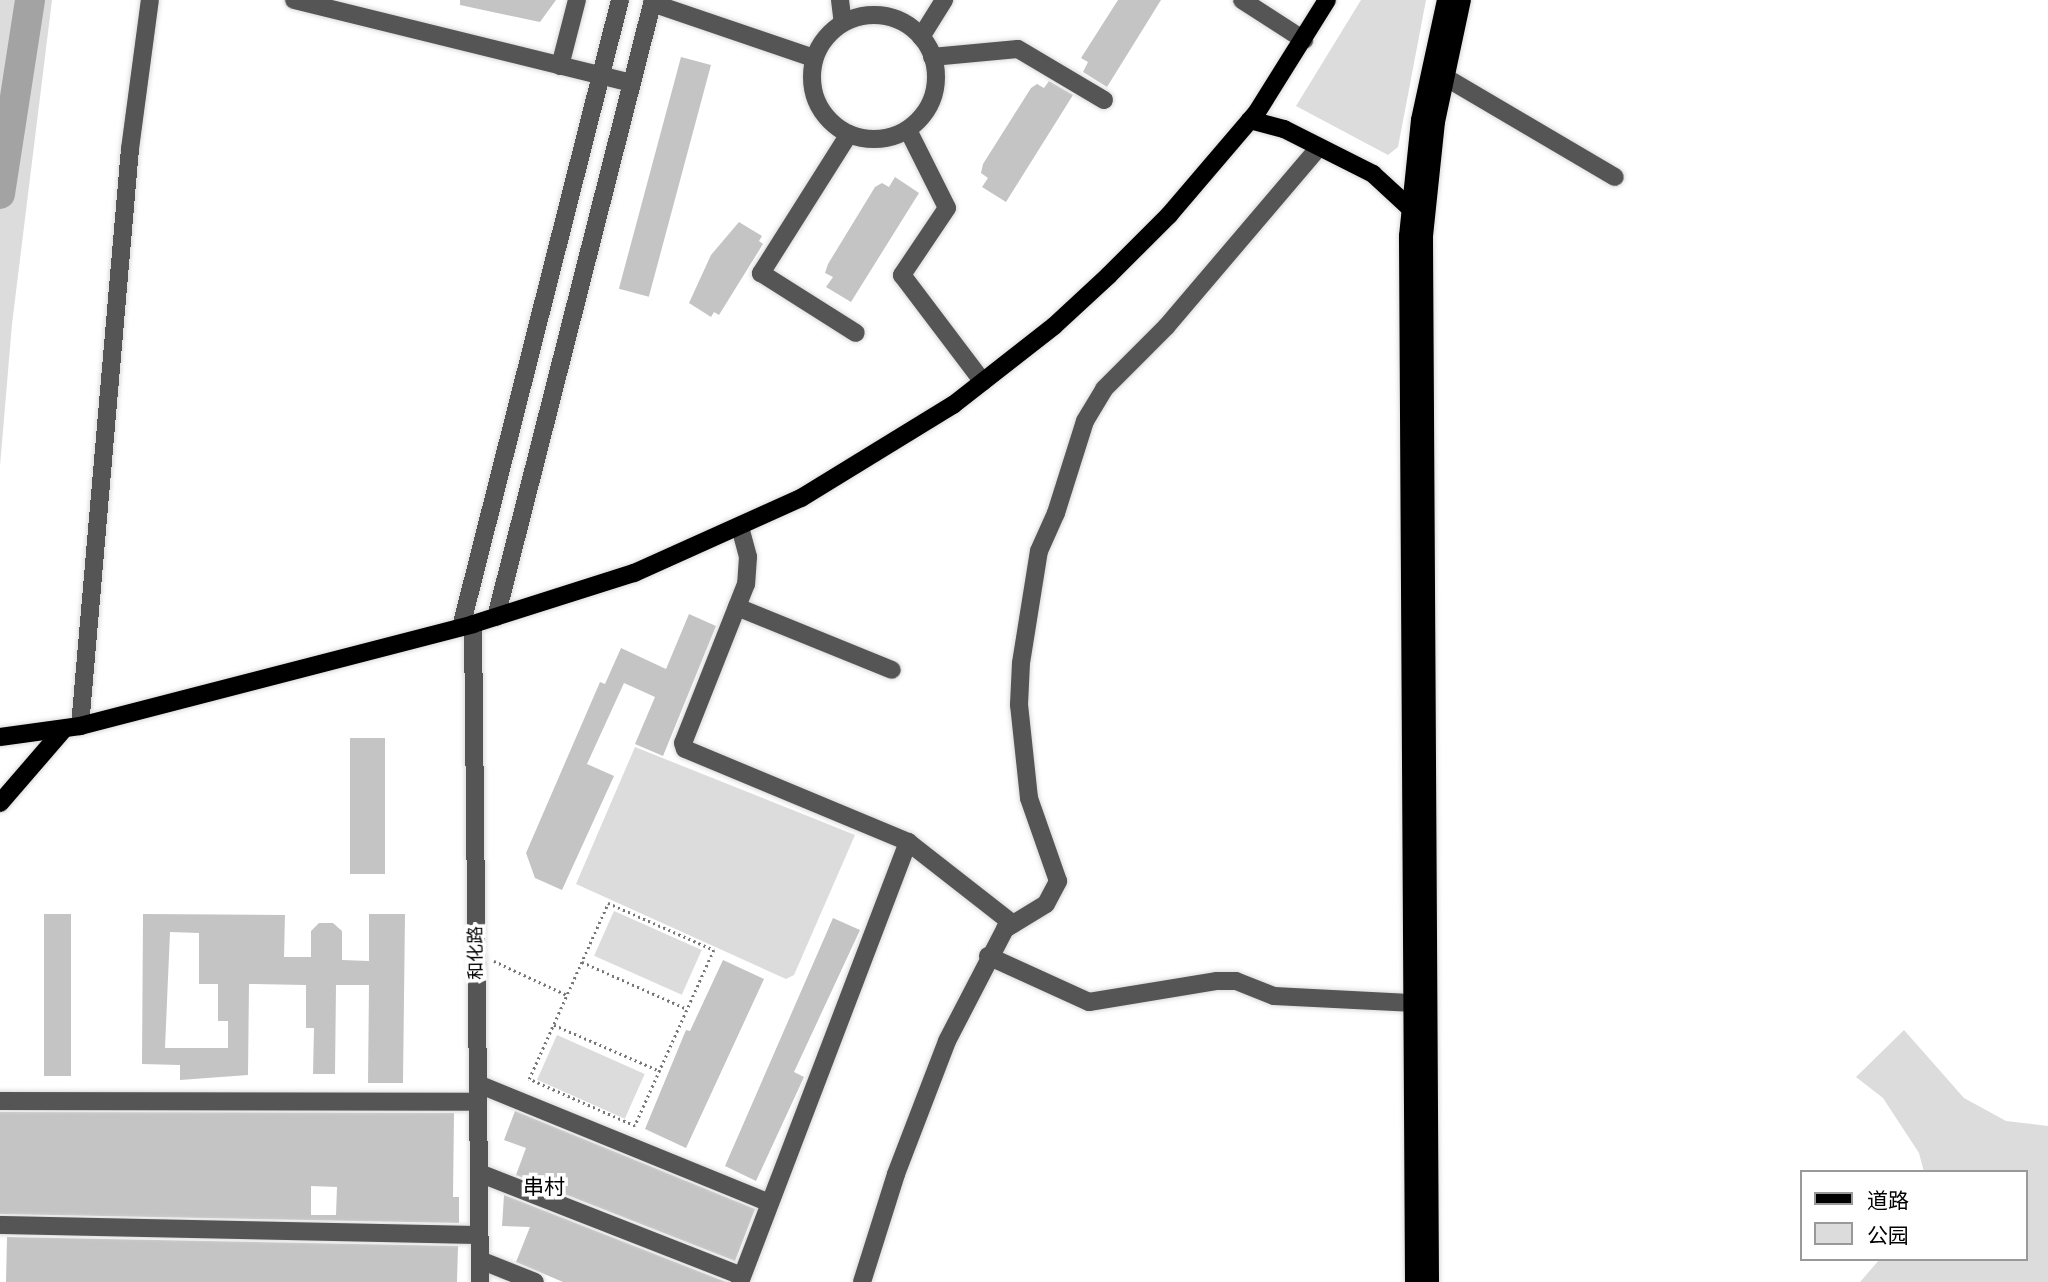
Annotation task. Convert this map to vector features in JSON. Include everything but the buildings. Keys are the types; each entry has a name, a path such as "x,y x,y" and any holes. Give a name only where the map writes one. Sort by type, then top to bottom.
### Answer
{"main road":[{"path":"4,741 71,728 467,626 634,573 740,527 887,447 983,382 1109,275 1170,215 1250,120 1304,40 1327,0"},
{"path":"1414,1282 1410,1003 1410,208 1420,120 1446,0"},
{"path":"1430,1282 1424,236 1427,186 1445,77 1462,0"},
{"path":"1250,120 1284,129 1373,174 1410,208"},
{"path":"0,803 71,728"}],"street":[{"path":"71,728 130,149 150,0"},
{"path":"295,0 631,83"},
{"path":"560,66 578,0"},
{"name":"和化路","path":"480,1282 476,953 467,626 620,0"},
{"path":"840,0 844,23"},
{"path":"921,37 944,0"},
{"path":"1242,0 1304,40"},
{"path":"496,617 653,1 814,58"},
{"path":"860,16 886,16 921,37 932,57 934,94 924,114 908,130 875,140 849,135 819,108 812,84 814,58 827,36 844,23 860,16"},
{"path":"932,57 1018,49 1104,100"},
{"path":"1445,77 1615,177"},
{"path":"908,130 947,208 902,275 983,382"},
{"path":"849,135 761,273 856,333"},
{"path":"862,1282 938,1061 988,956 1013,924 1046,904 1058,881 1029,797 1019,705 1021,663 1039,551 1056,513 1085,421 1104,389 1166,327 1319,147"},
{"path":"740,527 749,568 737,607 683,743 685,749 908,842 1013,924"},
{"path":"737,607 892,670"},
{"path":"479,1173 741,1279 908,842"},
{"path":"988,956 1089,1002 1217,981 1236,981 1274,996 1410,1003"},
{"path":"478,1084 770,1203"},
{"path":"0,1101 478,1102"},
{"path":"0,1226 479,1235"},
{"path":"480,1261 535,1282"}],"path":[{"path":"608,903 714,950 635,1126 529,1079 567,995 608,903"},
{"path":"476,953 567,995"},
{"path":"582,962 687,1009"},
{"path":"554,1025 660,1071"}],"green space":[{"path":"0,0 52,0 12,324 0,466"},
{"path":"1361,0 1426,0 1398,147 1388,155 1296,106"},
{"path":"635,747 855,835 794,975 786,979 576,884"},
{"path":"614,911 702,950 682,995 594,956"},
{"path":"1904,1030 1964,1098 2006,1121 2048,1126 2048,1282 1860,1282 1878,1261 2027,1261 2027,1170 1923,1170 1919,1153 1883,1098 1856,1077"},
{"path":"557,1035 645,1074 625,1119 537,1080"}],"waterway":[{"path":"0,194 30,0"}],"district":[{"name":"串村","path":"544,1187"}]}
